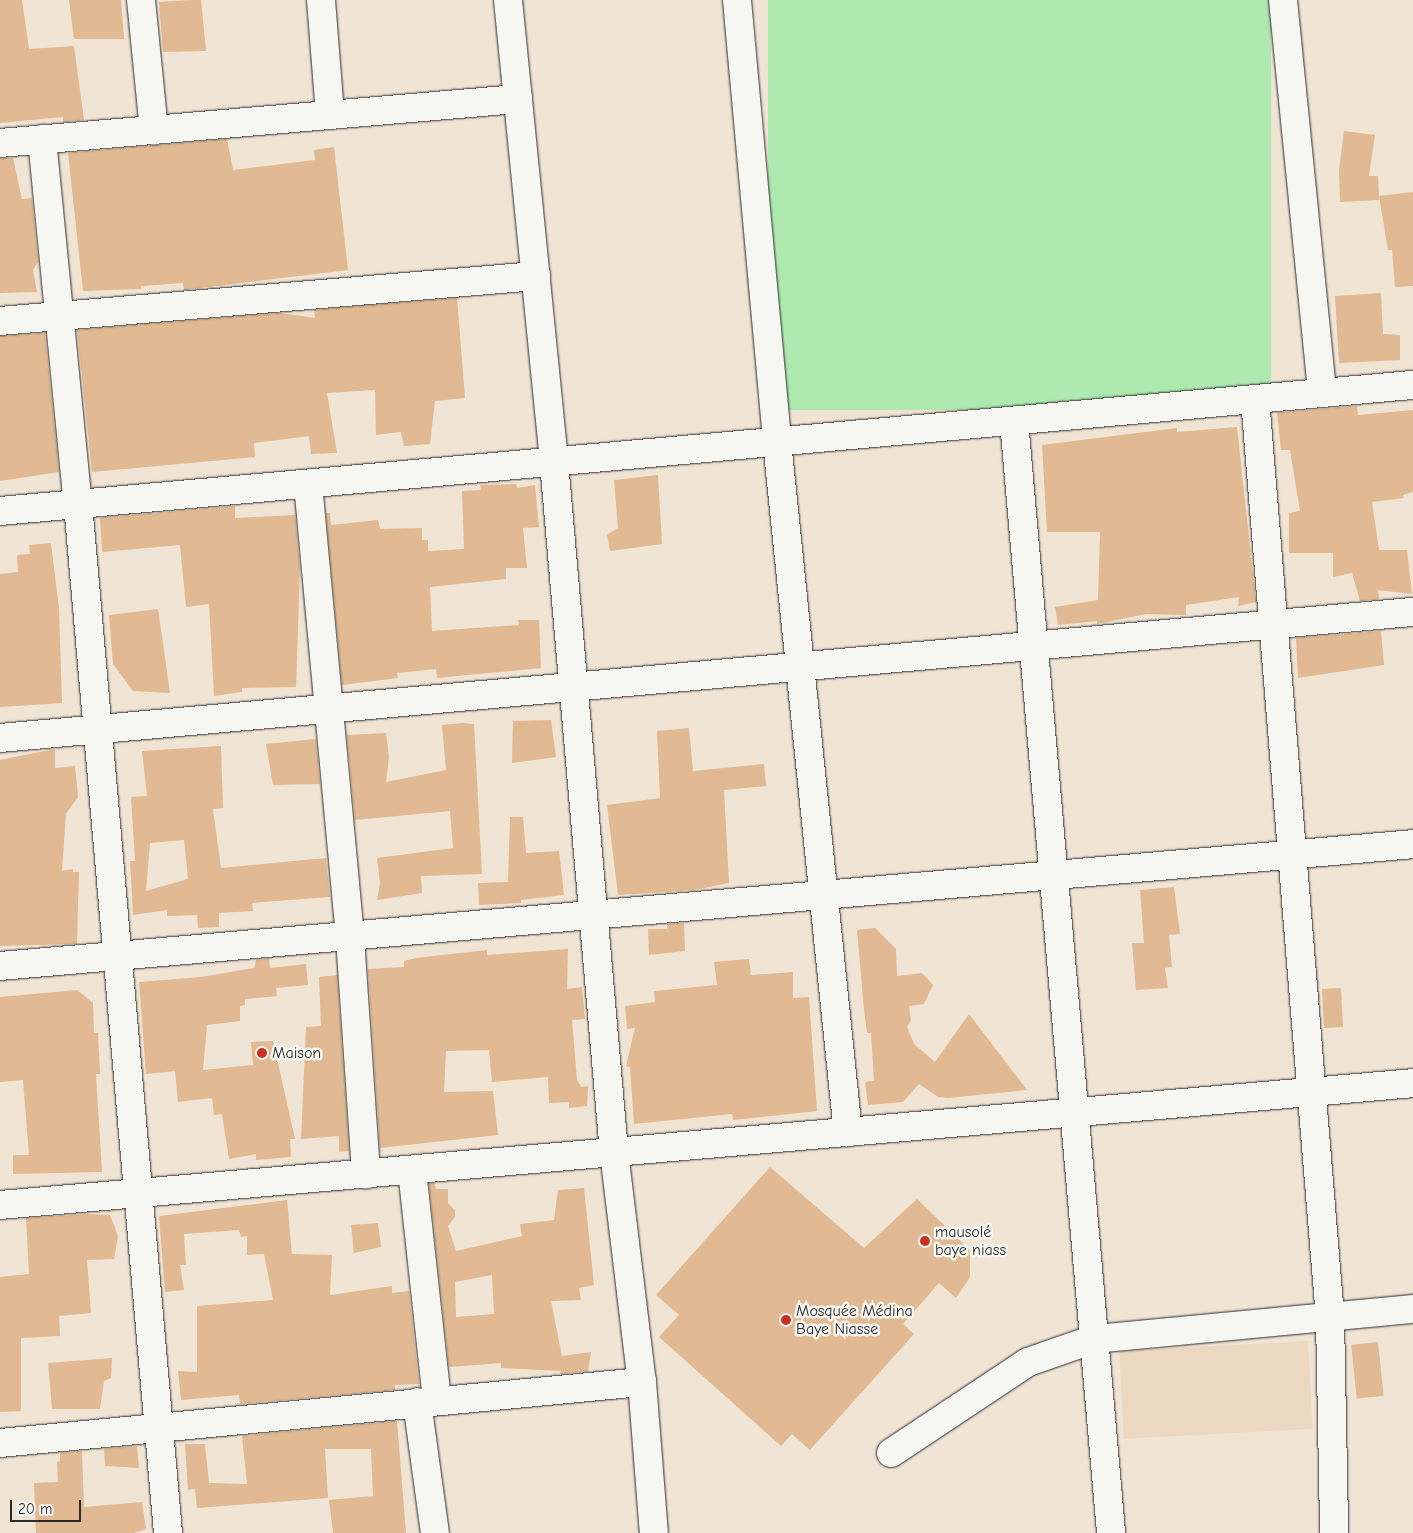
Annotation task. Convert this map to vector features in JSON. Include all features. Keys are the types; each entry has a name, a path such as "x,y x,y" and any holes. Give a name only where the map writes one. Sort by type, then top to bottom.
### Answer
{"street":[{"path":"141,0 154,130"},
{"path":"321,0 330,115"},
{"path":"508,0 554,462 614,1152 642,1382 654,1533"},
{"path":"737,0 777,442 848,1132"},
{"path":"1283,0 1322,393"},
{"path":"0,143 518,99"},
{"path":"42,139 78,504 168,1533"},
{"path":"0,321 536,276"},
{"path":"0,511 1413,385"},
{"path":"1255,399 1330,1316 1334,1533"},
{"path":"1014,421 1110,1533"},
{"path":"308,484 320,589 326,709 350,938 366,1174"},
{"path":"0,738 1413,612"},
{"path":"0,966 350,938 1413,844"},
{"path":"0,1205 1413,1083"},
{"path":"412,1170 434,1533"},
{"path":"891,1453 1028,1362 1094,1339 1413,1309"},
{"path":"0,1443 642,1382"}],"shaded area":[{"path":"1308,1341 1313,1429 1124,1439 1119,1351"}],"green space":[{"path":"768,0 1271,0 1271,410 768,410"}],"building":[{"path":"0,0 22,0 29,49 74,46 84,120 63,122 63,117 0,123"},
{"path":"69,0 121,0 124,39 74,39"},
{"path":"201,0 206,51 163,52 159,2"},
{"path":"1344,131 1375,135 1369,176 1378,176 1379,200 1340,202 1339,170"},
{"path":"227,139 233,170 315,160 314,150 334,147 348,270 184,290 183,283 141,286 141,289 83,291 68,153"},
{"path":"0,158 13,158 22,199 32,198 38,262 33,270 37,292 0,293"},
{"path":"1413,192 1413,286 1395,287 1392,250 1388,250 1379,196"},
{"path":"1381,293 1383,334 1400,335 1400,360 1339,363 1335,296"},
{"path":"457,298 465,398 435,401 430,444 404,446 401,432 376,435 375,390 327,393 337,453 311,454 309,436 254,443 255,457 92,472 77,330 281,313 315,318 314,310"},
{"path":"45,333 59,472 0,481 0,336"},
{"path":"1357,406 1358,415 1413,410 1413,492 1403,495 1404,498 1372,502 1379,550 1407,550 1412,594 1378,590 1379,599 1360,601 1352,573 1333,577 1333,553 1289,553 1289,513 1300,511 1290,450 1281,450 1277,413"},
{"path":"1237,427 1256,602 1238,606 1239,597 1186,605 1186,615 1146,614 1097,624 1097,621 1058,625 1055,607 1098,600 1100,532 1047,532 1042,445 1177,428 1177,432"},
{"path":"658,475 662,544 610,551 607,535 618,528 614,480"},
{"path":"516,484 517,488 535,485 539,527 523,528 527,568 506,568 506,579 430,587 432,631 519,625 518,620 539,620 541,668 437,678 436,669 397,673 398,678 342,685 326,513 330,513 331,525 378,520 380,529 422,528 422,540 428,540 428,551 464,549 462,491 481,490 480,485"},
{"path":"235,506 235,518 295,515 300,569 296,687 242,688 242,692 214,696 209,604 186,607 180,545 102,552 100,518"},
{"path":"51,543 59,609 62,703 0,707 0,574 18,572 17,555 30,554 29,545"},
{"path":"158,609 170,693 133,691 113,664 109,615"},
{"path":"1381,631 1384,665 1298,678 1296,638"},
{"path":"551,720 556,757 512,763 513,721"},
{"path":"474,724 482,874 421,876 422,893 377,900 380,883 377,858 453,848 450,811 355,820 347,735 386,733 389,757 386,782 446,770 442,725"},
{"path":"689,728 693,771 764,764 766,786 724,790 729,883 694,890 618,895 607,805 660,798 657,731"},
{"path":"316,739 320,784 273,785 266,744"},
{"path":"221,746 223,808 213,809 221,868 326,858 330,897 252,903 253,911 219,913 219,927 198,928 197,915 167,916 167,910 133,915 130,861 135,861 131,797 147,796 142,751","holes":["184,840 188,879 146,891 150,843"]},
{"path":"55,749 55,768 75,766 78,797 66,814 62,871 73,869 73,872 79,872 77,944 0,946 0,760"},
{"path":"510,817 523,817 526,853 559,851 564,895 521,900 521,903 479,905 478,883 508,882"},
{"path":"1174,887 1180,934 1169,935 1172,967 1165,968 1168,988 1136,990 1132,943 1144,943 1140,890"},
{"path":"684,923 685,951 649,955 648,929 667,929 668,934 667,924"},
{"path":"875,928 896,949 897,976 922,973 933,985 924,1004 909,1006 911,1020 907,1027 914,1044 935,1062 969,1014 1027,1090 948,1098 938,1097 919,1084 903,1102 868,1105 865,1082 874,1081 871,1033 867,1033 857,930"},
{"path":"568,949 567,989 582,987 585,1019 572,1020 577,1080 581,1087 588,1086 587,1106 569,1108 569,1102 549,1103 548,1077 492,1082 489,1050 446,1051 444,1092 493,1091 498,1135 380,1148 368,969 404,967 404,961 416,958 487,950 487,955"},
{"path":"269,958 270,968 306,964 308,985 276,988 277,996 245,999 245,1005 240,1006 240,1021 207,1025 203,1070 253,1065 251,1042 273,1041 295,1139 290,1139 291,1157 256,1160 256,1154 229,1159 222,1114 214,1115 212,1098 178,1102 175,1071 146,1074 139,982 201,977 254,968 256,960"},
{"path":"749,959 751,975 793,972 793,998 809,997 817,1111 733,1120 732,1114 634,1124 630,1067 626,1066 635,1028 627,1029 625,1006 655,1002 654,991 717,985 714,962"},
{"path":"337,975 349,1151 339,1152 339,1136 301,1139 306,1027 321,1026 319,977"},
{"path":"1341,988 1343,1027 1324,1028 1322,989"},
{"path":"77,990 93,1003 94,1033 98,1033 100,1074 96,1074 102,1172 13,1174 13,1155 29,1155 23,1080 0,1082 0,997"},
{"name":"Mosquée Médina Baye Niasse","path":"770,1167 864,1248 917,1199 970,1250 970,1277 956,1298 939,1283 903,1324 914,1334 810,1450 792,1434 781,1446 659,1337 679,1315 656,1295"},
{"path":"434,1183 436,1189 448,1189 448,1203 455,1210 455,1217 448,1226 456,1251 522,1236 520,1224 554,1220 558,1190 584,1188 594,1285 579,1288 581,1300 551,1301 562,1356 591,1352 588,1371 560,1374 561,1371 501,1368 501,1363 449,1367 429,1184","holes":["492,1275 494,1314 456,1317 455,1282"]},
{"path":"287,1200 292,1254 332,1255 330,1295 392,1286 392,1293 409,1291 419,1384 395,1385 395,1390 240,1404 239,1395 181,1400 178,1371 197,1372 197,1306 273,1300 264,1254 247,1255 247,1236 241,1237 239,1230 184,1234 186,1265 180,1265 184,1290 165,1292 159,1216"},
{"path":"87,1214 110,1215 118,1236 114,1259 87,1260 91,1313 59,1316 60,1336 21,1338 21,1411 0,1412 0,1277 29,1274 26,1218"},
{"path":"378,1223 381,1247 354,1253 351,1225"},
{"path":"1378,1342 1384,1396 1357,1399 1351,1345"},
{"path":"112,1358 111,1378 104,1381 100,1409 52,1409 48,1363"},
{"path":"397,1421 406,1533 333,1533 329,1500 373,1496 371,1449 325,1449 328,1498 197,1508 195,1489 188,1490 185,1444 205,1444 209,1483 247,1484 242,1436"},
{"path":"137,1446 139,1468 105,1466 104,1449"},
{"path":"82,1451 84,1507 142,1502 146,1529 133,1533 36,1533 34,1483 58,1482 57,1462 60,1461 60,1453"}],"place":[{"name":"Maison","path":"262,1053"},
{"name":"mausolé baye niass","path":"925,1241"},
{"name":"Mosquée Médina Baye Niasse","path":"786,1320"}]}
